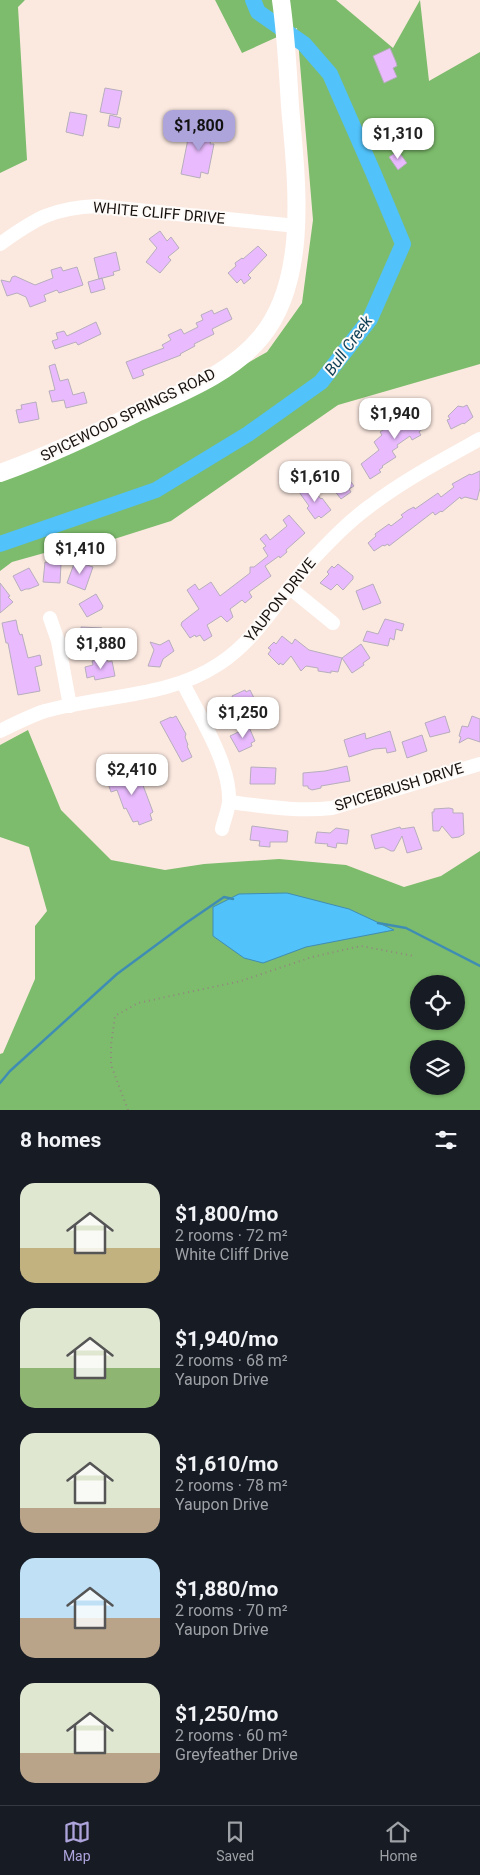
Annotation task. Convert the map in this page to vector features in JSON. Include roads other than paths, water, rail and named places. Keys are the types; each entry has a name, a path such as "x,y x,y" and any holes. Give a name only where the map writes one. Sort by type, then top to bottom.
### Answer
{"main road":[{"name":"SPICEWOOD SPRINGS ROAD","path":"0,473 78,441 205,380 244,354 262,336 277,310 289,277 297,226 295,161 282,7"}],"street":[{"name":"WHITE CLIFF DRIVE","path":"0,244 30,222 51,213 73,207 97,206 297,226"},
{"name":"YAUPON DRIVE","path":"0,731 44,712 161,689 183,683 203,674 238,651 257,631 317,555 369,506 398,486 480,439"},
{"path":"290,588 333,623"},
{"path":"50,618 58,641 70,706"},
{"path":"183,683 218,754 226,778 229,802 222,828"},
{"name":"SPICEBRUSH DRIVE","path":"229,802 289,809 314,810 332,808 344,806 480,764"}],"water":[{"path":"287,893 349,909 394,930 306,947 263,963 244,958 213,936 213,907 239,894"}],"waterway":[{"name":"Bull Creek","path":"0,544 156,490 248,434 321,382 370,319 403,244 330,74 304,44 258,12 253,0"},
{"path":"0,1083 10,1071 117,974 224,897 233,899"},
{"path":"378,923 406,928 480,966"}]}
